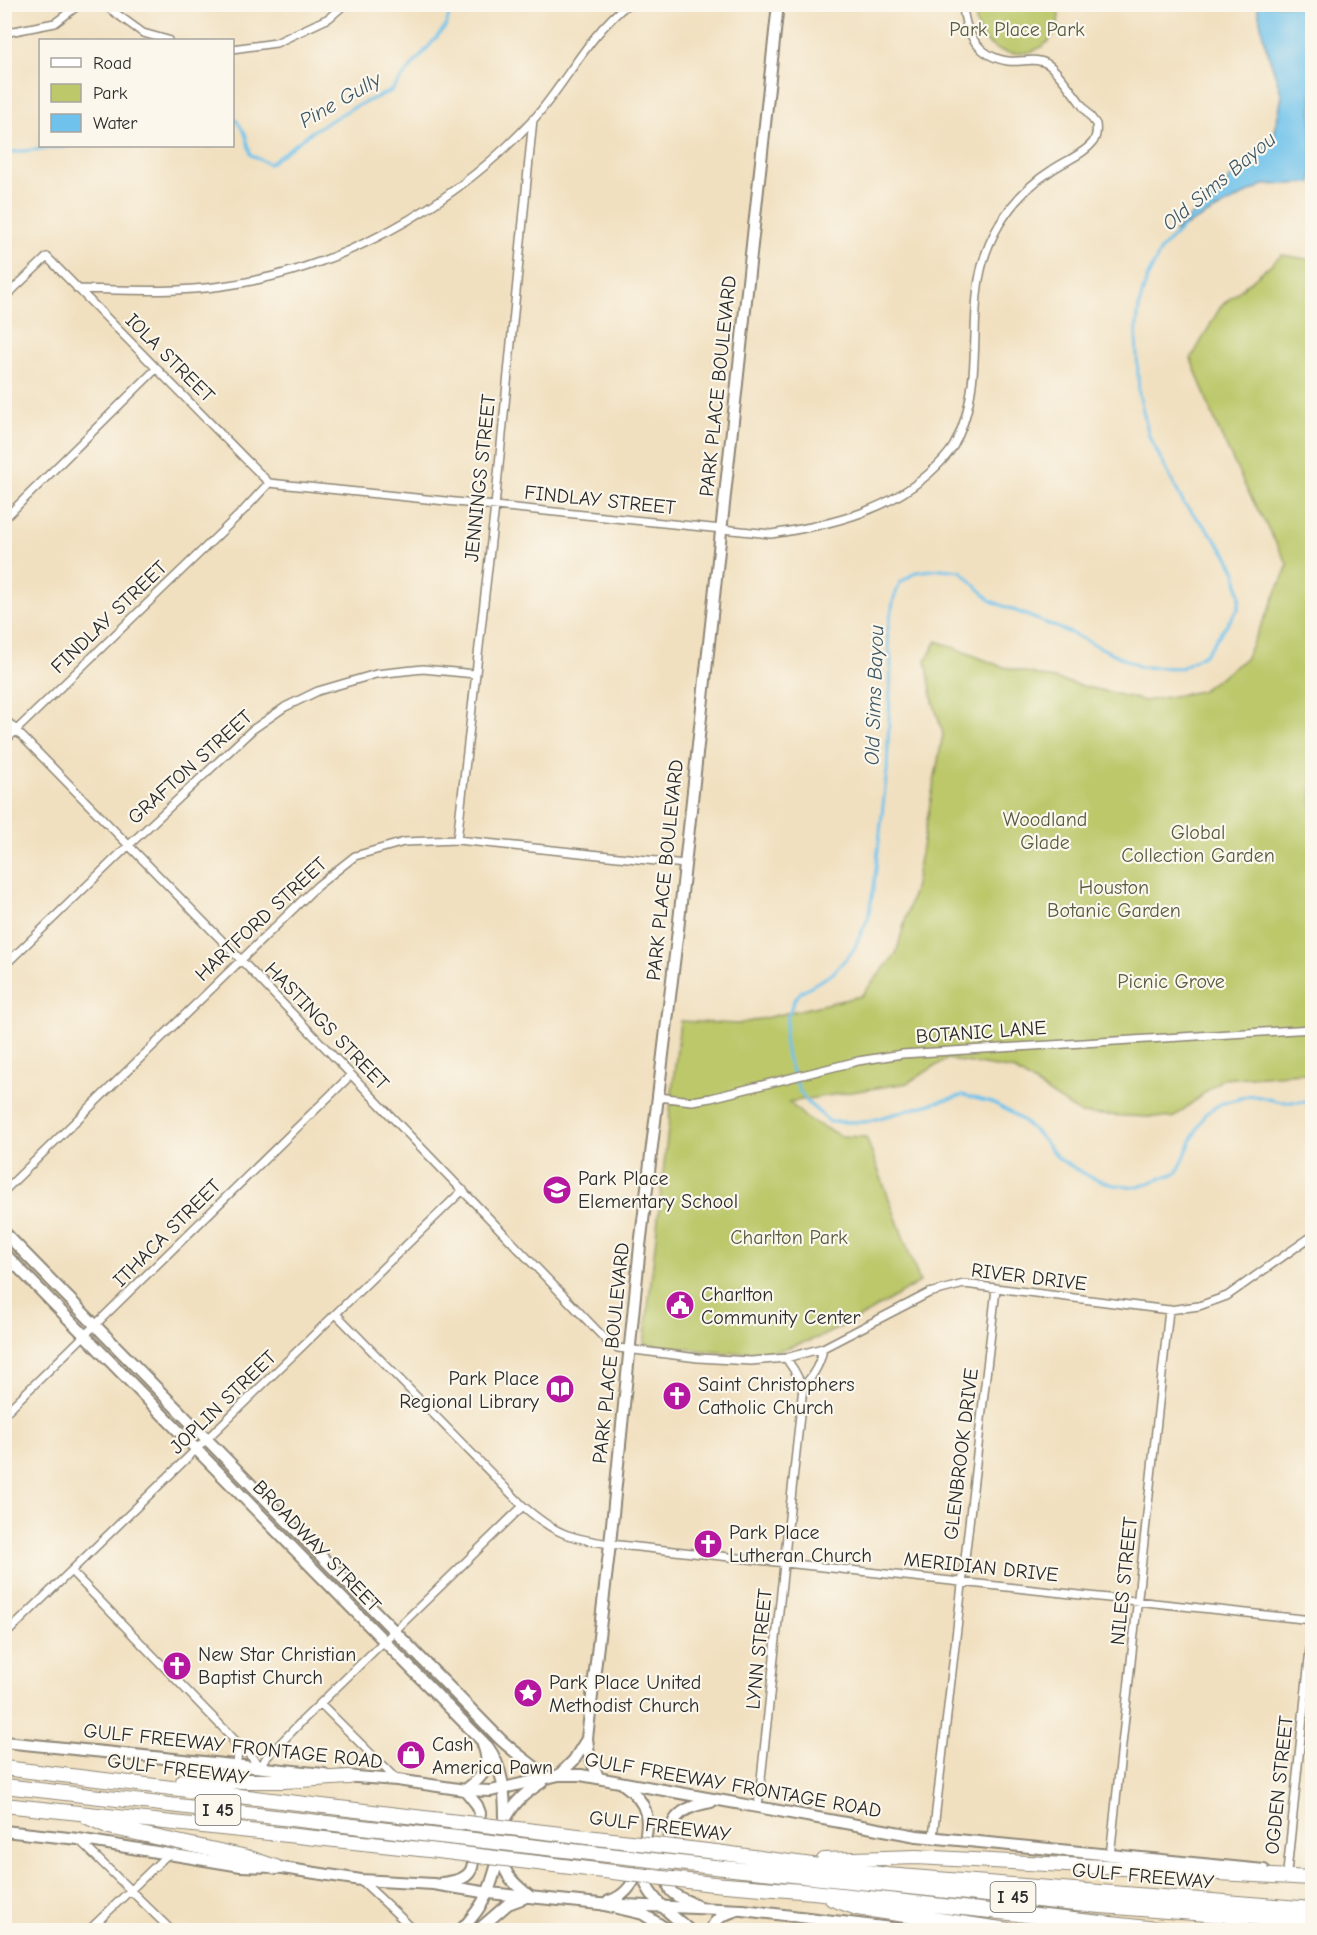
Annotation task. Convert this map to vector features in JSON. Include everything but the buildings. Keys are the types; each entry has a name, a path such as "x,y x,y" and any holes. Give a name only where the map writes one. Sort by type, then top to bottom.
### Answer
{"highway":[{"name":"GULF FREEWAY","path":"4,1768 717,1852 887,1875 1312,1909"},
{"path":"154,1785 185,1781 262,1782 349,1777"},
{"name":"GULF FREEWAY","path":"4,1786 714,1867 1074,1904 1312,1922"},
{"name":"I 45","path":"4,1805 429,1850 713,1884 813,1892 1166,1930"},
{"path":"77,1812 109,1827 247,1857 276,1867"},
{"path":"795,1862 894,1856 1312,1876"},
{"path":"813,1892 857,1908 1008,1930"}],"main road":[{"name":"PARK PLACE BOULEVARD","path":"598,1777 589,1754 587,1738 778,4"},
{"name":"BROADWAY STREET","path":"4,1232 499,1738 547,1778"},
{"name":"BROADWAY STREET","path":"4,1253 477,1735 494,1756 502,1776 505,1820 500,1853"},
{"path":"315,1570 326,1560"},
{"path":"433,1884 453,1882 464,1877 471,1869 480,1813 477,1805 465,1790 481,1779 486,1763 484,1747 477,1735"},
{"name":"PARK PLACE BOULEVARD","path":"560,1775 574,1761 587,1738"},
{"name":"GULF FREEWAY FRONTAGE ROAD","path":"4,1742 397,1780 465,1790 491,1791 560,1775 598,1777 623,1784 917,1836 1312,1876"},
{"path":"505,1820 513,1804 523,1794 547,1778"},
{"path":"623,1784 632,1790 645,1811 648,1826 642,1868 645,1882 650,1892 689,1930"},
{"path":"702,1907 680,1898 671,1890 668,1880 669,1834 678,1815 687,1808 720,1801"},
{"path":"4,1831 78,1839 241,1866 276,1867 361,1880 433,1884 489,1893 600,1904 737,1910 903,1930"},
{"path":"461,1930 476,1914 489,1893 500,1853"},
{"path":"500,1853 510,1879 529,1896"},
{"path":"600,1904 619,1898 629,1889 642,1868"},
{"path":"478,1930 508,1904 529,1896"},
{"path":"600,1904 643,1914 668,1930"},
{"path":"711,1930 722,1915 737,1910"}],"street":[{"path":"4,33 55,23 80,4"},
{"path":"103,4 144,33 165,39"},
{"path":"234,49 276,43 329,18 345,4"},
{"path":"77,289 172,290 222,286 267,277 311,265 359,244 431,207 489,163 533,119 561,86 599,30 628,4"},
{"name":"FINDLAY STREET","path":"4,742 269,483 771,534 841,520 888,503 921,480 943,460 956,443 966,415 973,376 976,293 979,273 1000,222 1028,188 1050,171 1085,150 1093,142 1097,133 1096,124 1048,64 1039,61 1003,60 987,55 980,49 968,29 963,4"},
{"name":"JENNINGS STREET","path":"458,840 495,506 533,119"},
{"name":"IOLA STREET","path":"4,298 47,257 269,483"},
{"path":"4,519 158,368"},
{"name":"GRAFTON STREET","path":"4,966 252,730 285,708 318,691 376,674 423,669 475,674"},
{"name":"HASTINGS STREET","path":"4,718 240,959 607,1341 618,1348 629,1349"},
{"name":"HARTFORD STREET","path":"4,1191 240,959 317,886 355,856 404,842 458,840 685,864"},
{"name":"BOTANIC LANE","path":"658,1097 692,1101 725,1095 858,1061 902,1054 1312,1029"},
{"name":"ITHACA STREET","path":"4,1414 351,1075"},
{"name":"JOPLIN STREET","path":"4,1636 463,1190"},
{"name":"RIVER DRIVE","path":"629,1349 709,1359 751,1361 786,1358 823,1348 929,1293 964,1284 1169,1310 1199,1306 1227,1296 1312,1236"},
{"name":"GLENBROOK DRIVE","path":"933,1837 996,1289"},
{"name":"NILES STREET","path":"1110,1856 1169,1310"},
{"name":"MERIDIAN DRIVE","path":"336,1315 523,1506 550,1528 564,1535 610,1544 1312,1620"},
{"name":"LYNN STREET","path":"758,1807 803,1387 822,1358 823,1348"},
{"path":"786,1358 803,1387"},
{"path":"72,1572 261,1767 266,1758 523,1506"},
{"name":"OGDEN STREET","path":"1287,1872 1312,1630"},
{"path":"321,1704 397,1780"},
{"path":"232,1739 237,1754 236,1765"},
{"path":"78,1839 171,1930"},
{"path":"89,1930 167,1855"},
{"path":"361,1880 414,1930"}],"green space":[{"name":"Park Place Park","path":"977,4 1058,5 1057,27 1048,42 1034,51 1016,53 999,50 985,40 977,25"},
{"name":"Houston Botanic Garden","path":"1282,255 1312,260 1312,1075 1302,1073 1222,1079 1173,1118 1081,1114 1014,1070 947,1059 907,1083 789,1102 807,1119 841,1136 866,1137 920,1282 859,1318 820,1337 777,1351 725,1353 644,1344 680,1021 738,1024 861,996 896,954 915,885 943,734 933,701 926,660 937,641 1000,666 1145,701 1201,691 1245,659 1288,565 1247,490 1218,429 1191,359 1221,306"}],"water":[{"path":"1257,5 1312,5 1312,183 1263,185 1174,232 1274,136 1282,96 1264,40"}],"waterway":[{"name":"Pine Gully","path":"234,120 245,133 251,155 269,164 314,130 352,108 391,91 446,26 452,4"},
{"name":"Pine Gully","path":"4,153 61,147"},
{"name":"Old Sims Bayou","path":"1184,226 1162,248 1147,278 1139,306 1136,336 1139,394 1149,436 1184,504 1209,531 1227,555 1236,572 1240,598 1238,609 1206,653 1195,660 1181,668 1140,667 1073,634 991,601 961,571 941,569 916,572 900,583 894,598 887,633 891,663 887,770 874,886 868,918 853,951 832,974 802,991 794,1000 787,1019 784,1039 787,1057 799,1090 808,1103 830,1122 865,1122 963,1095 993,1103 1015,1115 1037,1133 1059,1159 1090,1177 1114,1185 1138,1187 1178,1172 1205,1114 1220,1104 1251,1095 1281,1102 1312,1102"}],"place":[{"name":"Park Place Elementary School","path":"557,1190"},
{"name":"Charlton Community Center","path":"680,1305"},
{"name":"Park Place Regional Library","path":"560,1389"},
{"name":"Saint Christophers Catholic Church","path":"677,1396"},
{"name":"Park Place Lutheran Church","path":"708,1544"},
{"name":"New Star Christian Baptist Church","path":"177,1666"},
{"name":"Park Place United Methodist Church","path":"528,1693"},
{"name":"Cash America Pawn","path":"411,1755"}],"park label":[{"name":"Woodland Glade","path":"1045,830"},
{"name":"Global Collection Garden","path":"1198,844"},
{"name":"Picnic Grove","path":"1171,981"},
{"name":"Charlton Park","path":"789,1237"}]}
